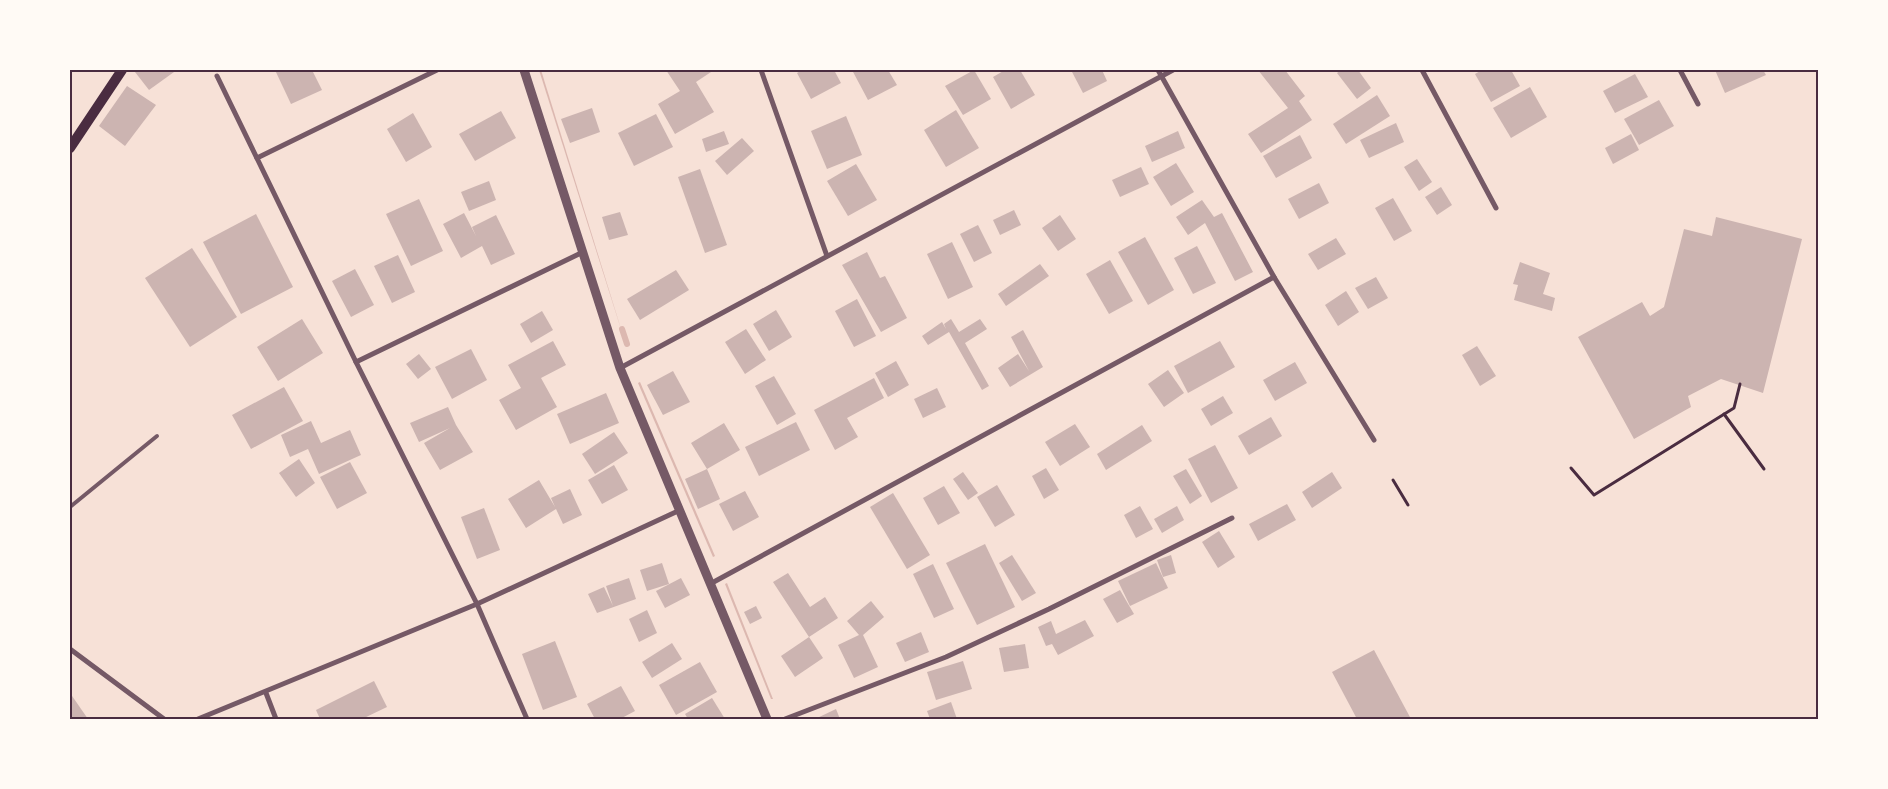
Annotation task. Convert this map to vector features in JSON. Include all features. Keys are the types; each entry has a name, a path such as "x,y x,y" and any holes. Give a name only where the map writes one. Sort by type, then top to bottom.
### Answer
{"main road":[{"path":"70,148 122,70"}],"street":[{"path":"257,158 437,70"},
{"path":"524,70 620,368 678,511 767,719"},
{"path":"761,70 827,256"},
{"path":"1158,70 1274,277 1374,440"},
{"path":"620,368 1173,70"},
{"path":"1422,70 1496,208"},
{"path":"1680,70 1698,104"},
{"path":"217,76 356,362 477,604 528,719"},
{"path":"356,362 582,253"},
{"path":"710,584 1274,277"},
{"path":"198,719 477,604 678,511"},
{"path":"785,719 946,657 1049,609 1232,518"},
{"path":"70,649 164,719"},
{"path":"266,692 276,719"}],"lane":[{"path":"70,507 157,436"}],"path":[{"path":"1572,468 1594,495 1734,408 1740,384"},
{"path":"1724,414 1764,469"},
{"path":"1393,480 1408,505"}],"shaded area":[{"path":"539,70 541,70 626,345"},
{"path":"640,382 715,556 713,557 638,383"},
{"path":"727,583 773,699 771,699 725,584"}],"building":[{"path":"138,70 172,70 174,72 149,90 135,72"},
{"path":"275,70 312,70 322,90 291,104"},
{"path":"666,70 714,70 696,82 714,112 675,134 658,104 680,91"},
{"path":"802,70 834,70 841,83 811,99 797,73"},
{"path":"852,70 888,70 897,85 868,100"},
{"path":"974,70 991,99 963,115 945,86"},
{"path":"1005,70 1020,70 1035,95 1011,109 993,77"},
{"path":"1071,70 1102,70 1107,81 1083,93"},
{"path":"1258,70 1285,70 1305,96 1299,101 1312,120 1261,153 1248,134 1288,108"},
{"path":"1341,70 1358,70 1371,88 1357,99 1337,73"},
{"path":"1482,70 1511,70 1520,86 1491,102 1475,74"},
{"path":"1715,70 1763,70 1766,75 1725,93"},
{"path":"1635,74 1648,97 1615,113 1603,91"},
{"path":"127,86 156,105 125,146 99,126"},
{"path":"1530,87 1547,117 1511,138 1493,108"},
{"path":"1377,95 1390,116 1346,144 1333,124"},
{"path":"1659,100 1674,126 1639,145 1624,119"},
{"path":"592,108 600,132 570,143 561,119"},
{"path":"956,110 979,148 946,167 924,130"},
{"path":"501,111 516,138 475,161 459,134"},
{"path":"413,113 432,147 406,162 387,129"},
{"path":"656,114 673,147 634,166 618,133"},
{"path":"846,116 862,155 827,169 811,131"},
{"path":"1396,123 1404,142 1369,158 1360,140"},
{"path":"724,131 729,144 706,152 702,139"},
{"path":"1178,131 1185,148 1152,162 1145,146"},
{"path":"1631,134 1639,150 1613,164 1605,148"},
{"path":"1300,135 1312,158 1276,178 1263,156"},
{"path":"742,138 754,151 727,175 715,161"},
{"path":"1417,159 1432,182 1419,191 1404,167"},
{"path":"1176,163 1194,192 1171,206 1153,177"},
{"path":"856,164 877,200 848,216 827,181"},
{"path":"1141,167 1149,184 1120,197 1112,180"},
{"path":"700,169 727,245 705,253 678,177"},
{"path":"489,181 496,200 469,211 461,192"},
{"path":"1319,183 1329,203 1299,219 1288,199"},
{"path":"1441,187 1452,205 1437,215 1425,197"},
{"path":"1393,198 1412,231 1394,241 1375,208"},
{"path":"419,199 443,251 411,266 386,214"},
{"path":"1202,200 1214,217 1222,213 1253,272 1235,281 1205,223 1188,235 1176,217"},
{"path":"1014,210 1021,225 1000,235 993,220"},
{"path":"620,212 628,235 609,240 602,217"},
{"path":"464,213 476,236 472,227 496,215 515,254 491,265 482,246 461,258 443,224"},
{"path":"256,214 293,287 241,314 203,242"},
{"path":"1060,215 1076,239 1058,251 1042,228"},
{"path":"1716,217 1802,239 1763,393 1721,379 1688,396 1691,407 1634,439 1578,337 1642,302 1650,316 1664,307 1684,229 1712,236"},
{"path":"978,225 992,253 974,262 960,234"},
{"path":"1145,237 1174,290 1148,305 1118,252"},
{"path":"1336,238 1346,254 1318,270 1308,254"},
{"path":"952,242 973,287 948,299 927,254"},
{"path":"1197,246 1216,283 1193,294 1174,258"},
{"path":"192,248 237,317 190,347 145,278"},
{"path":"867,252 880,278 885,276 907,318 881,332 842,265"},
{"path":"398,255 415,292 392,303 374,266"},
{"path":"1110,260 1133,301 1109,314 1086,274"},
{"path":"1520,262 1550,273 1543,294 1555,298 1552,311 1514,300 1518,285 1513,284"},
{"path":"1040,264 1049,276 1006,306 998,294"},
{"path":"355,269 374,305 351,317 332,281"},
{"path":"676,270 689,290 640,320 627,299"},
{"path":"1376,277 1388,298 1368,309 1355,288"},
{"path":"1346,291 1359,312 1338,326 1325,305"},
{"path":"857,299 876,336 854,347 835,311"},
{"path":"776,310 792,337 769,351 753,324"},
{"path":"542,311 553,330 531,343 520,324"},
{"path":"302,319 323,353 278,381 257,347"},
{"path":"951,319 959,332 980,319 987,329 965,343 989,386 982,390 949,332 928,345 922,336 942,322 946,329 944,324"},
{"path":"746,329 766,360 745,374 725,342"},
{"path":"1023,330 1043,367 1010,387 998,368 1018,354 1029,371 1011,337"},
{"path":"553,341 566,365 541,378 557,407 516,430 499,400 521,388 508,365"},
{"path":"1220,341 1235,367 1188,393 1174,366"},
{"path":"1477,346 1496,376 1480,386 1462,355"},
{"path":"471,349 487,380 452,399 435,367"},
{"path":"419,354 431,369 418,379 406,364"},
{"path":"896,361 909,385 888,397 875,373"},
{"path":"1295,362 1307,383 1275,401 1263,380"},
{"path":"1168,370 1184,393 1164,407 1148,384"},
{"path":"673,371 690,402 663,415 647,385"},
{"path":"774,376 796,414 777,425 755,386"},
{"path":"874,378 884,398 847,418 858,437 835,450 814,410"},
{"path":"284,387 303,421 251,449 232,415"},
{"path":"937,388 946,407 923,418 914,399"},
{"path":"606,393 619,423 570,444 557,414"},
{"path":"1223,396 1233,413 1211,426 1201,409"},
{"path":"448,407 456,425 473,452 440,470 424,443 450,428 419,442 410,423"},
{"path":"1271,417 1282,436 1249,455 1238,436"},
{"path":"311,421 321,443 350,430 361,455 319,474 308,449 290,457 281,435"},
{"path":"796,422 810,450 759,476 745,447"},
{"path":"724,423 740,450 707,469 691,443"},
{"path":"1075,424 1090,447 1060,466 1045,442"},
{"path":"1142,425 1152,441 1106,470 1097,454"},
{"path":"614,432 628,453 595,474 582,454"},
{"path":"1215,445 1238,488 1211,503 1188,459"},
{"path":"299,459 315,483 296,497 279,473"},
{"path":"350,462 367,493 337,509 320,477"},
{"path":"614,465 628,490 602,504 588,480"},
{"path":"1046,468 1059,490 1044,499 1032,476"},
{"path":"707,469 720,499 698,509 685,479"},
{"path":"1186,469 1202,496 1190,504 1173,476"},
{"path":"963,472 978,493 968,500 953,479"},
{"path":"1332,472 1342,488 1312,508 1302,492"},
{"path":"539,480 555,507 551,498 570,489 582,515 563,524 556,509 526,528 508,499"},
{"path":"997,485 1015,515 995,527 977,497"},
{"path":"944,486 960,513 938,525 923,498"},
{"path":"745,491 759,517 733,531 719,504"},
{"path":"893,493 930,555 907,569 870,507"},
{"path":"1287,504 1296,520 1258,541 1249,524"},
{"path":"1140,506 1153,529 1136,538 1124,515"},
{"path":"1177,506 1184,520 1162,533 1154,519"},
{"path":"484,508 500,550 477,559 461,517"},
{"path":"1219,531 1235,557 1218,568 1202,542"},
{"path":"985,544 1015,607 977,625 946,563"},
{"path":"1012,555 1036,593 1022,601 999,563"},
{"path":"1171,555 1176,573 1163,577 1157,560"},
{"path":"662,563 669,584 647,591 640,570"},
{"path":"1156,563 1168,588 1130,606 1118,581"},
{"path":"933,564 954,609 934,618 913,574"},
{"path":"788,573 810,607 825,597 838,618 809,637 773,582"},
{"path":"629,578 636,599 597,613 588,594 604,587 613,606 606,586"},
{"path":"681,578 690,595 665,608 656,591"},
{"path":"1120,590 1134,614 1117,623 1103,599"},
{"path":"871,601 884,617 863,635 878,667 854,678 838,645 859,635 847,621"},
{"path":"756,606 762,618 750,624 744,612"},
{"path":"647,610 657,633 639,642 629,619"},
{"path":"1085,620 1094,636 1058,655 1052,644 1046,646 1038,627 1051,621 1056,634"},
{"path":"921,632 929,652 905,662 896,643"},
{"path":"809,637 823,658 795,677 781,656"},
{"path":"555,641 577,697 543,710 522,654"},
{"path":"672,643 682,659 652,678 642,662"},
{"path":"1025,644 1029,668 1004,672 999,648"},
{"path":"1374,650 1411,719 1357,719 1332,672"},
{"path":"963,661 972,689 936,700 927,672"},
{"path":"700,662 717,692 676,715 659,685"},
{"path":"374,681 387,707 362,719 320,719 316,710"},
{"path":"621,686 635,711 620,719 595,719 587,704"},
{"path":"70,693 88,719 70,719"},
{"path":"712,698 725,719 688,719 685,714"},
{"path":"951,702 957,719 930,719 927,711"},
{"path":"836,709 840,719 815,719"}],"waterway":[{"path":"622,329 627,344"}]}
